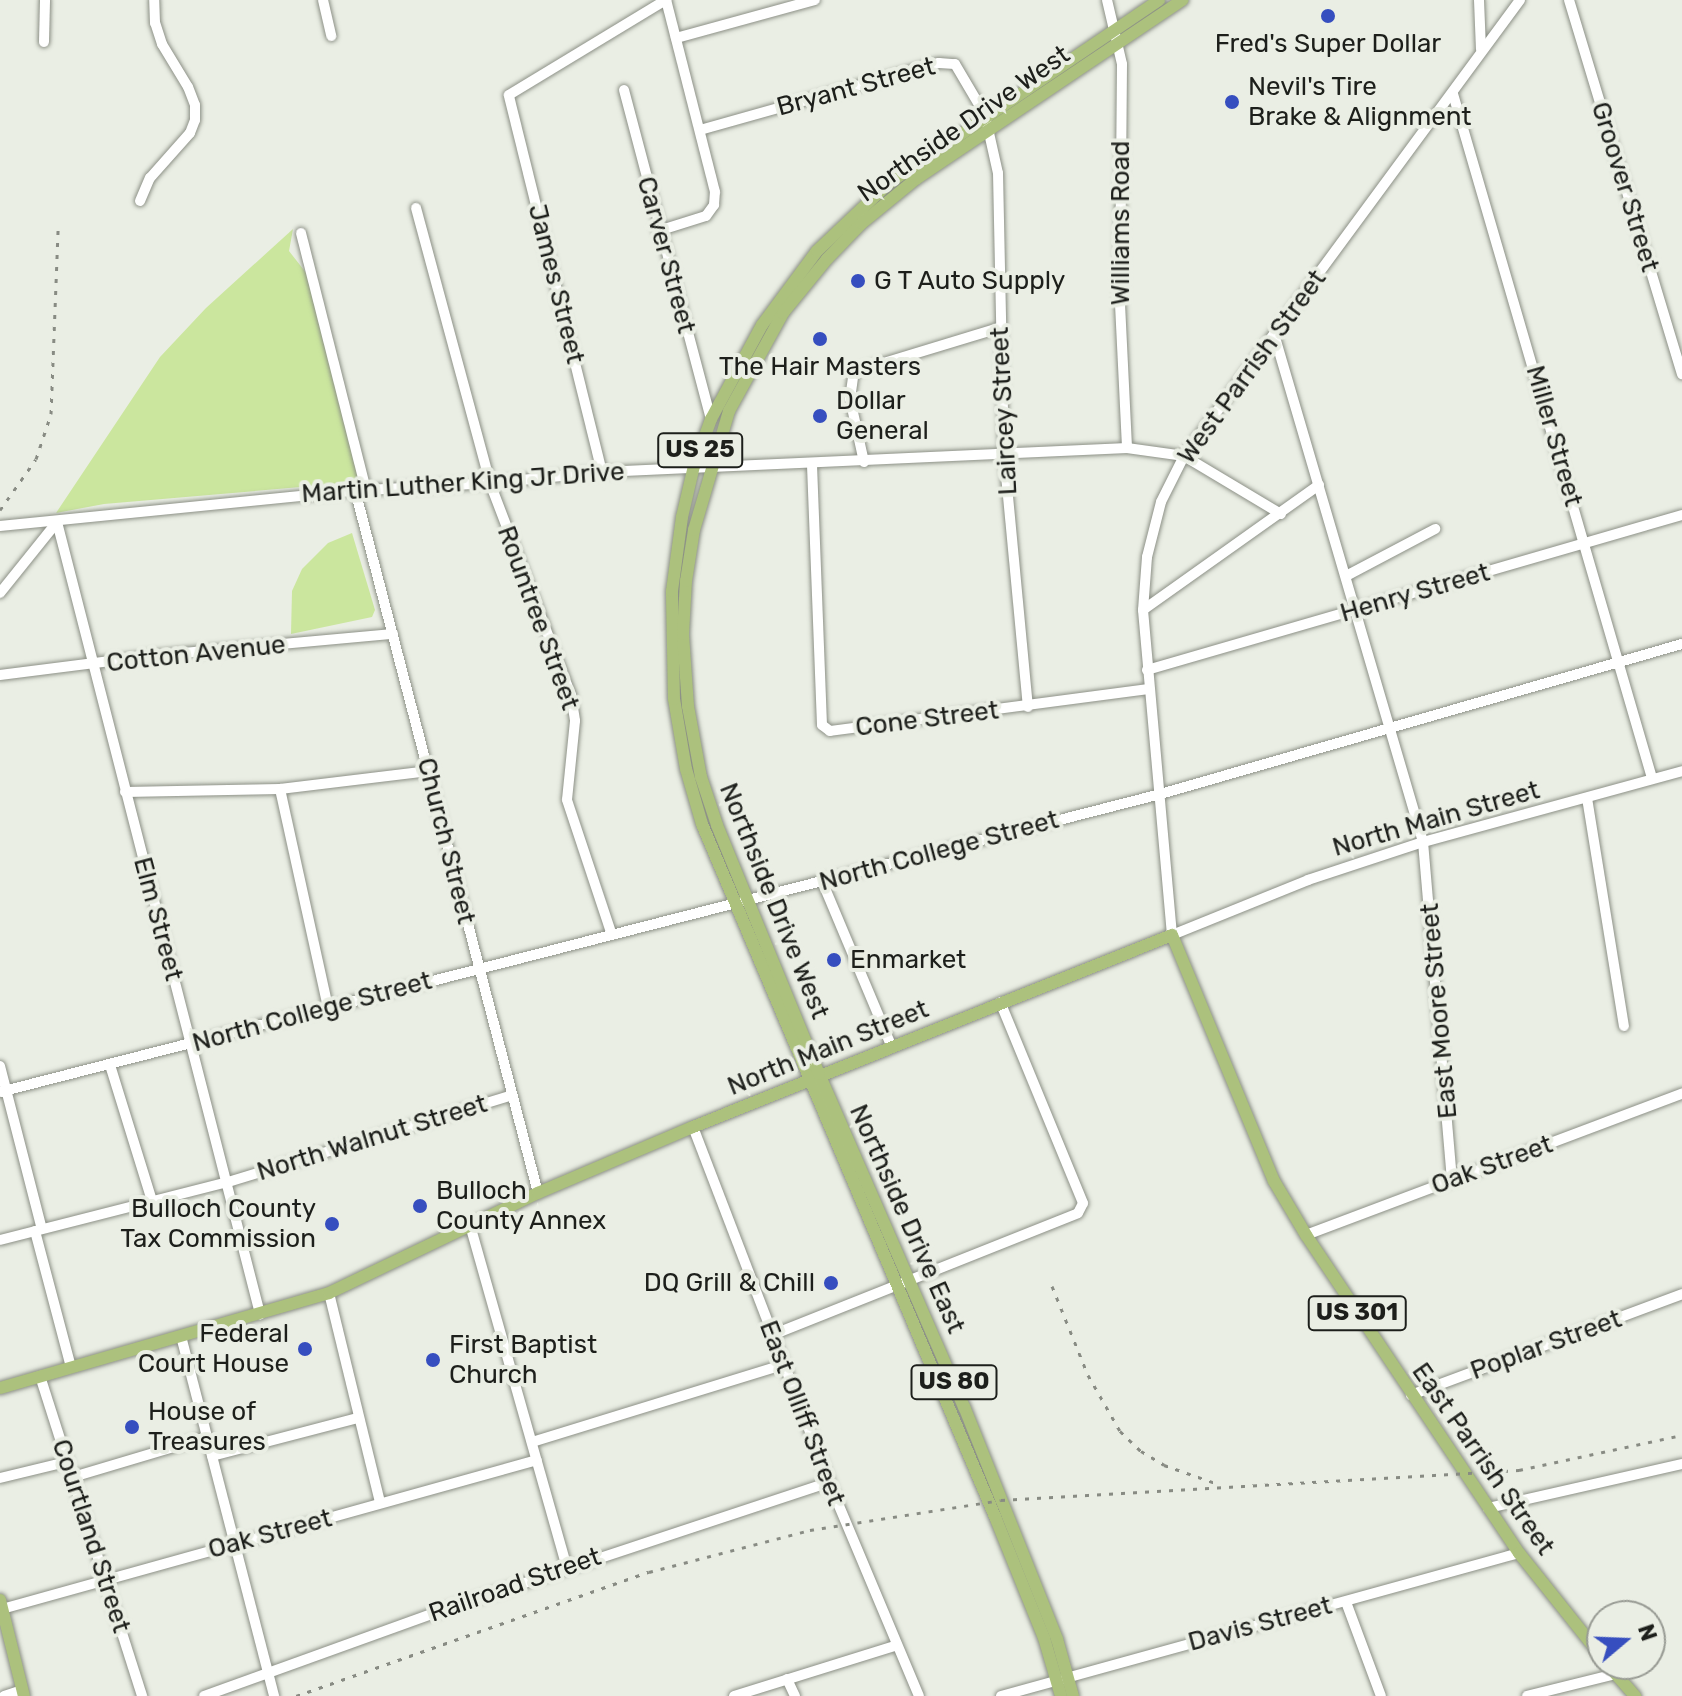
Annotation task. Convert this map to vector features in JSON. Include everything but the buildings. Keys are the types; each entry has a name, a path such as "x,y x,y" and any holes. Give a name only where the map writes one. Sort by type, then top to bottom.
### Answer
{"main road":[{"name":"Northside Drive West","path":"814,1077 690,782 674,699 672,591 682,517 694,466 729,379 762,325 817,251 889,183 985,115 1159,0"},
{"name":"Northside Drive West","path":"740,903 701,777 688,706 683,634 686,581 694,530 710,465 729,411 783,313 827,259 862,223 916,179 1182,0"},
{"name":"North Main Street","path":"0,1388 329,1293 538,1193 693,1127 891,1045 1172,935"},
{"name":"East Parrish Street","path":"1172,935 1274,1181 1306,1235 1488,1508 1519,1553 1586,1637"},
{"name":"Northside Drive East","path":"814,1077 903,1281 1044,1638 1073,1696"},
{"path":"1,1605 23,1693"},
{"name":"Northside Drive East","path":"1061,1696 1063,1678"},
{"path":"1621,1680 1635,1696"}],"street":[{"path":"44,42 45,0"},
{"path":"140,201 150,178 190,133 195,120 195,105 188,87 162,44 155,23 154,0"},
{"path":"323,0 331,36"},
{"path":"658,231 697,221 714,205 713,178 666,0"},
{"name":"James Street","path":"602,472 509,95 666,0"},
{"path":"676,38 815,0"},
{"name":"Williams Road","path":"1107,0 1122,64 1120,304 1127,448"},
{"path":"1479,0 1481,49"},
{"name":"West Parrish Street","path":"1172,935 1157,795 1143,610 1147,557 1154,525 1184,456 1520,0"},
{"name":"Groover Street","path":"1569,0 1682,374"},
{"name":"Bryant Street","path":"700,130 939,63 955,64 985,115"},
{"name":"Carver Street","path":"624,90 658,231 711,419"},
{"name":"Miller Street","path":"1453,94 1621,662 1652,778"},
{"name":"Laircey Street","path":"985,115 998,173 1004,454 1028,707"},
{"name":"Rountree Street","path":"416,208 490,483 571,695 575,721 567,800 612,935"},
{"name":"Church Street","path":"301,233 393,634 538,1193"},
{"path":"864,462 850,399 854,372 999,328"},
{"name":"East Moore Street","path":"1274,334 1423,842 1452,1180"},
{"name":"Martin Luther King Jr Drive","path":"0,526 57,522 92,514 602,472 710,465 812,465 1127,448 1184,456 1281,514"},
{"name":"Cone Street","path":"812,465 822,725 830,731 1149,689"},
{"path":"1143,610 1319,485"},
{"name":"Henry Street","path":"1147,670 1682,515"},
{"path":"0,593 57,522"},
{"name":"Elm Street","path":"57,522 260,1314"},
{"path":"1346,576 1435,529"},
{"name":"Cotton Avenue","path":"0,675 393,634"},
{"name":"North College Street","path":"3,1092 1157,795 1682,644"},
{"path":"125,792 280,789 429,771"},
{"name":"North Main Street","path":"1172,935 1308,880 1423,842 1682,771"},
{"path":"280,789 328,1008"},
{"path":"1587,798 1624,1026"},
{"path":"822,881 891,1045"},
{"path":"772,1335 1078,1213 1083,1203 1000,1002"},
{"path":"110,1065 152,1201"},
{"path":"0,1066 3,1092 71,1367"},
{"name":"North Walnut Street","path":"0,1240 228,1182 512,1095"},
{"name":"Oak Street","path":"1306,1235 1680,1095"},
{"name":"East Olliff Street","path":"693,1127 782,1365 895,1646 919,1696"},
{"path":"470,1225 567,1567"},
{"path":"329,1293 380,1503"},
{"name":"Poplar Street","path":"1411,1395 1682,1294"},
{"path":"181,1336 274,1696"},
{"path":"532,1442 782,1365"},
{"name":"Courtland Street","path":"40,1376 142,1696"},
{"path":"212,1456 358,1418"},
{"path":"73,1477 207,1437"},
{"name":"Oak Street","path":"1,1605 537,1460"},
{"path":"0,1478 66,1462"},
{"path":"1488,1508 1682,1464"},
{"name":"Railroad Street","path":"204,1696 567,1567 829,1482"},
{"name":"Davis Street","path":"1001,1696 1519,1553"},
{"path":"1346,1602 1381,1696"},
{"path":"734,1696 895,1646"},
{"path":"1527,1696 1586,1677"},
{"path":"787,1679 795,1696"},
{"path":"4,1696 23,1693"}],"green space":[{"path":"293,229 289,251 307,274 359,482 104,504 56,513 160,357 206,308"},
{"path":"352,533 375,610 372,617 291,634 292,591 302,569 328,543"}],"railway":[{"path":"0,510 36,459 51,414 58,229"},
{"path":"1052,1286 1088,1375 1120,1431 1141,1451 1164,1465 1215,1483"},
{"path":"296,1696 649,1572 810,1530 1001,1500 1519,1470 1682,1435"}],"place":[{"name":"Fred's Super Dollar","path":"1328,16"},
{"name":"Nevil's Tire Brake & Alignment","path":"1232,102"},
{"name":"G T Auto Supply","path":"858,281"},
{"name":"The Hair Masters","path":"820,339"},
{"name":"Dollar General","path":"820,416"},
{"name":"Enmarket","path":"834,960"},
{"name":"Bulloch County Annex","path":"420,1206"},
{"name":"Bulloch County Tax Commission","path":"332,1224"},
{"name":"DQ Grill & Chill","path":"831,1283"},
{"name":"Federal Court House","path":"305,1349"},
{"name":"First Baptist Church","path":"433,1360"},
{"name":"House of Treasures","path":"132,1427"}]}
